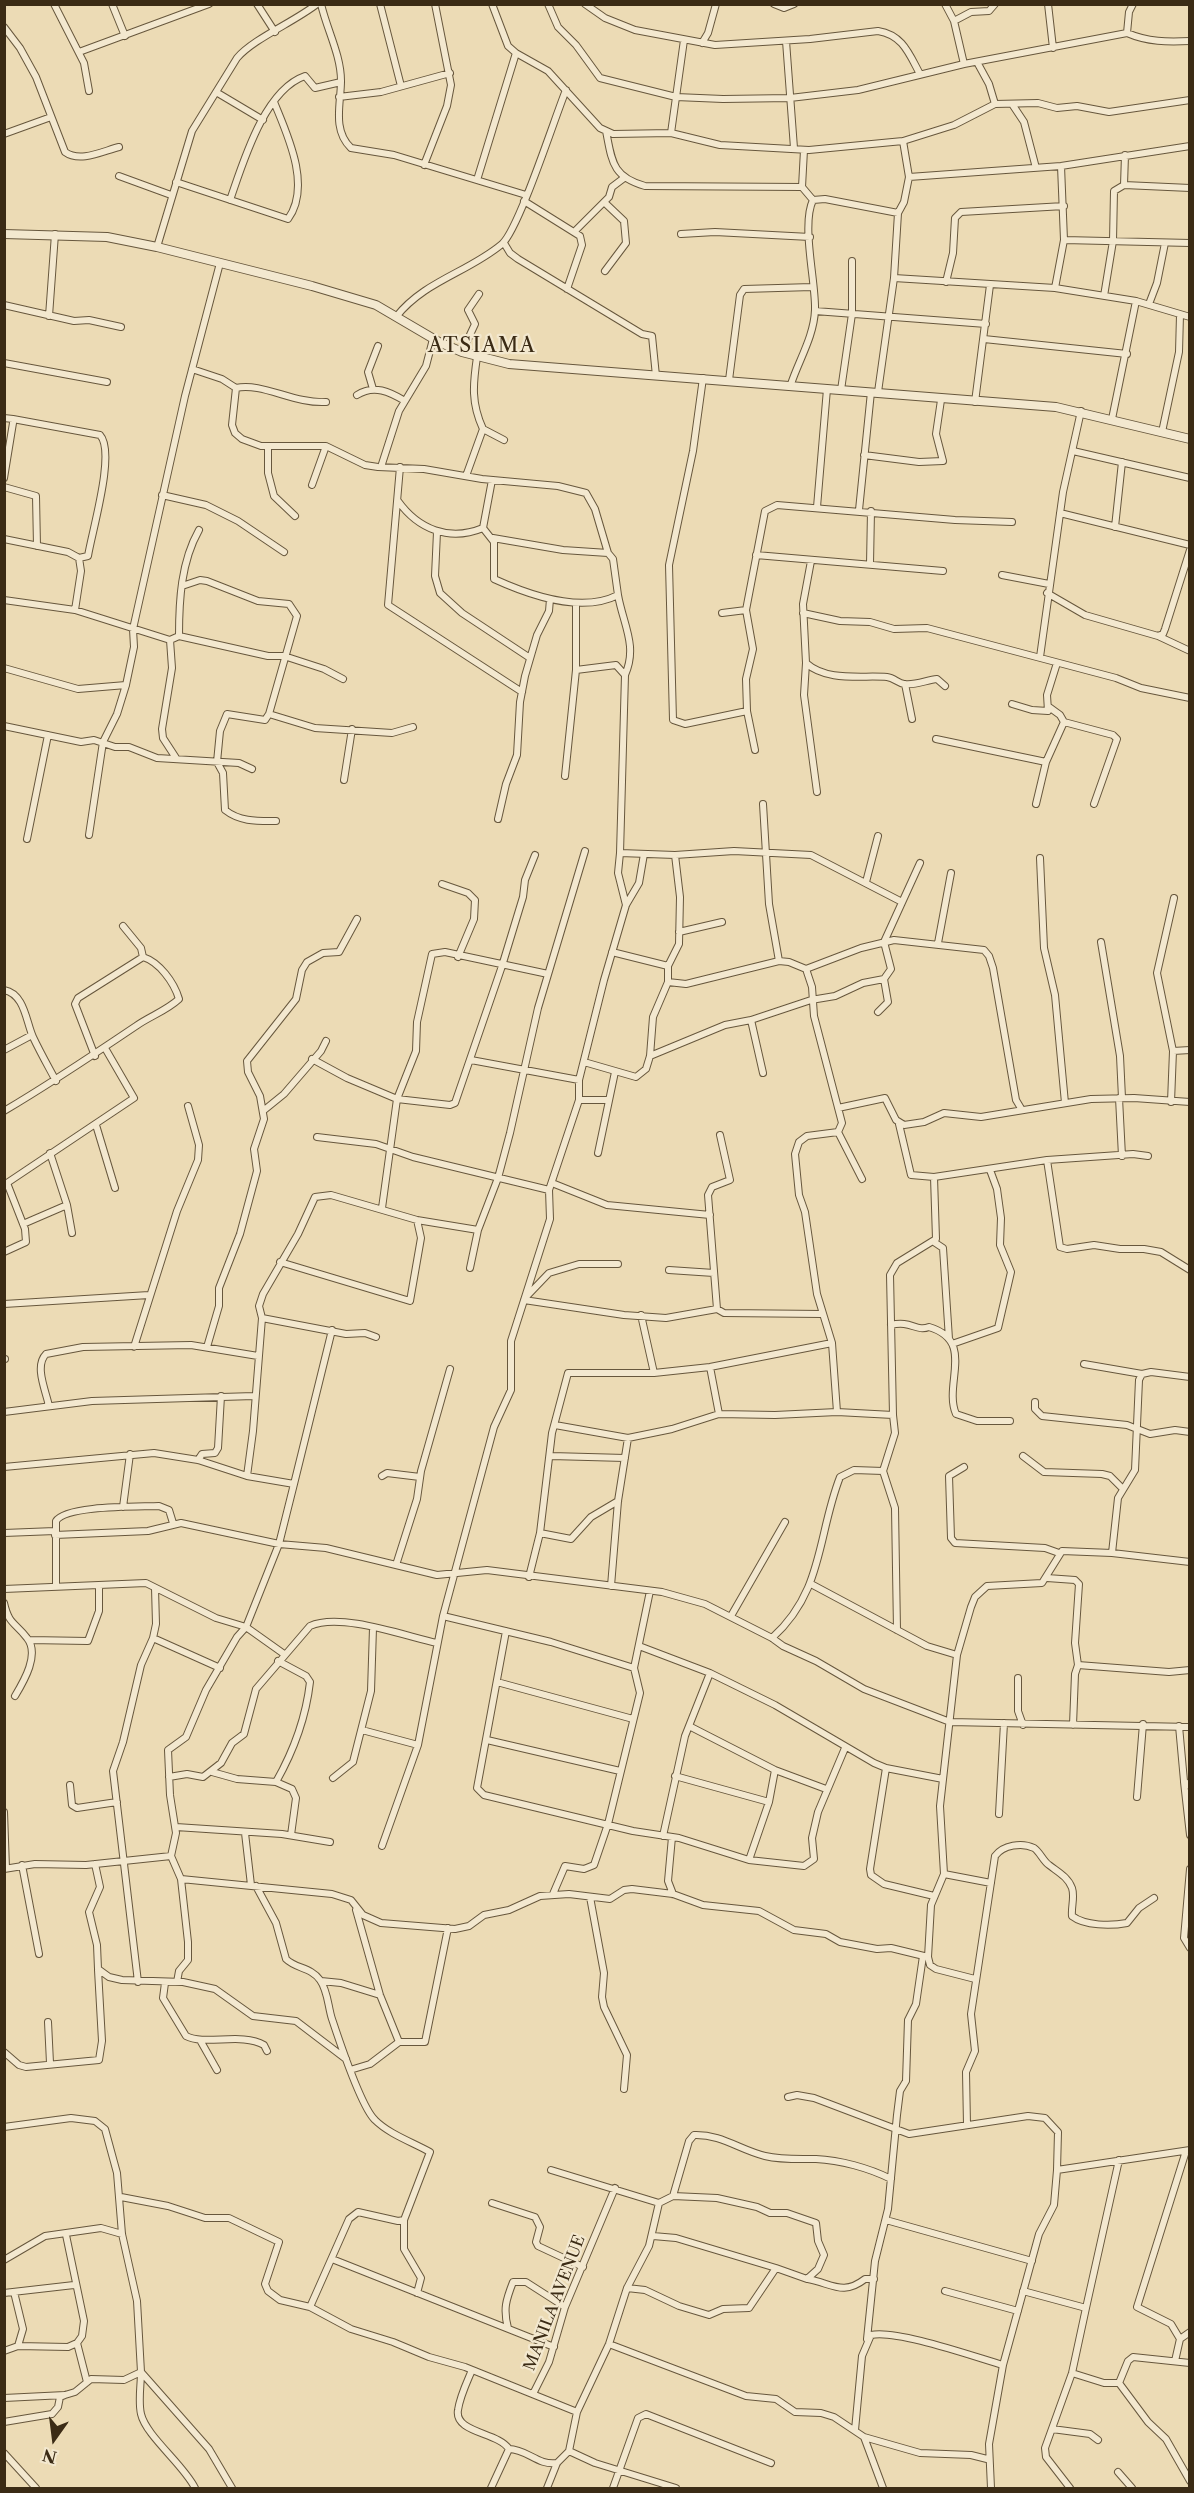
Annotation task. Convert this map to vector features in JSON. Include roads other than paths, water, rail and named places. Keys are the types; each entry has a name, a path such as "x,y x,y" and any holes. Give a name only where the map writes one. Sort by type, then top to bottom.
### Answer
{"street":[{"path":"54,4 79,52 87,73 89,92"},
{"path":"112,4 126,36"},
{"path":"79,52 209,4"},
{"path":"257,4 275,32"},
{"path":"157,247 192,131 245,48 319,4 340,67 338,117 346,143 351,148 381,152 477,180 525,198 575,231 580,236 582,245 567,289"},
{"path":"380,4 401,86"},
{"path":"424,165 447,106 450,74 435,4"},
{"path":"492,4 503,36 516,54 539,64 606,131 613,162 624,178 645,186 802,187"},
{"path":"548,4 558,27 576,45 600,78 676,97 790,98 858,90 964,64 1127,33 1141,39 1160,42 1190,41"},
{"path":"585,4 605,18 635,30 726,46 879,31 889,33 902,40 920,74"},
{"path":"702,43 716,4"},
{"path":"774,4 784,8 794,4"},
{"path":"945,4 954,21 964,64"},
{"path":"954,21 970,12 989,11 995,4"},
{"path":"1048,4 1053,48"},
{"path":"1127,33 1128,12 1133,4"},
{"path":"4,27 20,48 36,77 63,150 69,155 83,156 119,147"},
{"path":"671,133 684,40"},
{"path":"786,41 794,148"},
{"path":"477,180 516,54"},
{"path":"977,62 989,84 995,104"},
{"path":"339,97 367,95 450,74"},
{"path":"230,200 263,120 281,92 302,77 308,78 318,89 341,82"},
{"path":"396,316 422,291 504,243 525,198 566,90"},
{"path":"216,92 263,120"},
{"path":"606,131 632,135 671,133 720,146 804,150 903,141 954,125 995,104 1038,103 1057,108 1077,106 1109,111 1190,100"},
{"path":"176,182 288,219 294,208 297,186 295,164 274,102"},
{"path":"1012,104 1024,122 1036,168"},
{"path":"4,134 51,117"},
{"path":"859,510 864,455 890,316 898,213 904,202 909,177 903,141"},
{"path":"909,177 1061,166 1190,146"},
{"path":"804,150 802,187 813,200"},
{"path":"1124,185 1125,155"},
{"path":"1055,288 1064,240 1061,166"},
{"path":"119,176 171,195"},
{"path":"575,231 604,202 612,187 624,178"},
{"path":"1104,296 1113,241 1114,191 1124,185 1190,188"},
{"path":"813,200 825,199 898,213"},
{"path":"791,384 810,335 815,311 810,237 810,212 813,200"},
{"path":"604,202 624,221 626,243 605,271"},
{"path":"946,282 953,253 955,218 961,212 1064,206"},
{"path":"681,234 714,232 810,237"},
{"path":"4,234 107,237 220,263 358,299 396,316 433,339 462,352 509,364 791,384 941,400 1056,406 1190,439"},
{"path":"49,316 55,234"},
{"path":"1064,240 1190,243"},
{"path":"504,243 518,259 642,334 652,336 656,376"},
{"path":"1149,304 1157,283 1165,243"},
{"path":"841,390 852,314 852,261"},
{"path":"89,835 103,742 117,714 126,685 134,647 133,629 162,495 220,263"},
{"path":"894,278 1055,288 1136,301 1190,317"},
{"path":"975,402 990,285"},
{"path":"729,380 740,295 744,289 812,287"},
{"path":"462,352 475,324 468,309 479,294"},
{"path":"1112,419 1136,301"},
{"path":"4,305 49,316 121,327"},
{"path":"815,311 986,324"},
{"path":"1162,432 1179,352 1180,315"},
{"path":"381,467 399,411 426,366 433,339"},
{"path":"984,339 1127,354"},
{"path":"373,389 368,372 378,346"},
{"path":"466,477 483,429 472,393 477,357"},
{"path":"4,363 107,382"},
{"path":"192,369 222,379 236,388 255,387 296,400 326,402"},
{"path":"703,378 692,461 669,565 674,720 685,724 747,711"},
{"path":"236,388 232,425 235,433 249,442 268,446 326,446 365,465 558,486 586,493 595,509 608,553 613,559 618,595 632,652 625,675 618,873 626,905"},
{"path":"357,395 373,389 394,394 405,402"},
{"path":"817,507 827,389"},
{"path":"864,455 919,462 943,461 936,434 941,400"},
{"path":"1040,657 1048,584 1081,411"},
{"path":"4,418 100,435 105,440 106,478 100,495 88,556 79,558 68,552 4,539"},
{"path":"4,478 14,419"},
{"path":"483,429 504,440"},
{"path":"268,446 268,473 274,495 295,516"},
{"path":"312,485 326,446"},
{"path":"1073,451 1190,478"},
{"path":"1115,527 1122,462"},
{"path":"400,467 388,605 522,692"},
{"path":"483,528 492,480"},
{"path":"4,487 36,496 37,546"},
{"path":"162,495 206,505 238,521 284,552"},
{"path":"398,501 415,522 437,532 468,532 483,528"},
{"path":"755,750 747,711 746,679 753,649 746,610 762,518 770,507 817,507 955,520 1012,522"},
{"path":"870,564 872,511"},
{"path":"1060,513 1190,545"},
{"path":"483,528 493,538 563,550 608,553"},
{"path":"179,636 182,586 187,553 199,530"},
{"path":"437,532 435,576 440,593 471,620 530,658"},
{"path":"493,538 494,579 550,599 576,603 608,600 618,595"},
{"path":"1158,636 1163,634 1165,629 1190,550"},
{"path":"756,555 943,571"},
{"path":"75,610 81,571 79,558"},
{"path":"811,561 803,613 806,663 804,695 817,792"},
{"path":"1002,575 1048,584"},
{"path":"182,586 200,579 258,601 289,604 297,616 291,644 284,656 269,714 265,720 227,714 220,731 217,762 223,773 225,810 232,815 253,821 276,821"},
{"path":"1047,593 1092,617 1158,636 1190,651"},
{"path":"498,819 506,784 517,755 522,692 530,658 549,611 550,599"},
{"path":"4,600 75,610 170,640 179,636 268,656 284,656 324,669 343,679"},
{"path":"566,776 576,670 576,603"},
{"path":"722,613 746,610"},
{"path":"803,613 840,621 870,622 894,629 927,628 1116,678 1141,688 1190,698"},
{"path":"170,640 172,668 162,729 163,738 176,754 176,758"},
{"path":"806,663 833,674 860,678 891,678 905,684 936,679 945,686"},
{"path":"1012,704 1046,712 1049,707 1047,695 1057,663"},
{"path":"576,670 615,665 625,675"},
{"path":"4,668 78,689 126,685"},
{"path":"905,684 912,719"},
{"path":"1049,707 1065,722 1113,735 1117,739 1094,804"},
{"path":"269,714 315,728 392,733 413,727"},
{"path":"1036,804 1046,762 1065,722"},
{"path":"4,726 81,742 94,740 115,747 139,749 157,758 239,764 252,769"},
{"path":"344,780 352,729"},
{"path":"27,839 48,735"},
{"path":"936,739 1046,762"},
{"path":"764,804 770,904 779,961"},
{"path":"866,882 878,836"},
{"path":"470,1268 478,1230 498,1178 548,974 585,851"},
{"path":"620,853 675,855 734,851 819,858 902,902"},
{"path":"382,1846 418,1745 442,1616 494,1427 511,1390 512,1341 550,1219 549,1190 579,1100 579,1080 612,952 626,905 639,883 644,854"},
{"path":"312,1059 347,1078 397,1099 450,1105 455,1103 502,966 523,897 525,880 535,855"},
{"path":"584,1062 636,1077 646,1069 650,1056 653,1017 668,982 668,966 679,944 680,897 675,855"},
{"path":"1040,858 1044,948 1055,995 1065,1103"},
{"path":"650,1056 725,1025 751,1020 811,1000 835,996 863,983 884,979 891,969 884,942 920,863"},
{"path":"938,943 951,873"},
{"path":"442,884 468,893 475,900 474,919 458,957"},
{"path":"1171,1102 1173,1051 1157,973 1174,898"},
{"path":"207,1347 219,1306 219,1288 240,1234 257,1171 254,1149 264,1119 260,1096 248,1072 247,1061 296,999 302,970 307,962 323,953 339,952 357,919"},
{"path":"679,932 722,922"},
{"path":"123,926 141,948 143,957"},
{"path":"668,982 686,984 779,961 789,962 806,969 861,948 894,940 938,943 984,950 989,956 998,989 1016,1100 1022,1110"},
{"path":"1101,942 1120,1056 1122,1156"},
{"path":"382,1208 397,1099 416,1051 417,1022 432,954 438,952 548,974"},
{"path":"612,952 668,966"},
{"path":"4,1111 95,1056 138,1024 169,1008 178,999 174,986 154,960 143,957 78,998 75,1004 95,1056"},
{"path":"806,969 812,987 811,1000 842,1123 838,1132"},
{"path":"878,1012 888,1002 884,979"},
{"path":"4,990 10,992 24,1008 32,1035 56,1081"},
{"path":"751,1020 763,1073"},
{"path":"4,1050 32,1035"},
{"path":"263,1111 284,1094 321,1051 326,1041"},
{"path":"4,1252 26,1242 23,1224 6,1184 50,1153 96,1125 135,1096 105,1048"},
{"path":"1173,1051 1190,1050"},
{"path":"471,1060 504,1068 524,1068 579,1080"},
{"path":"598,1153 615,1072"},
{"path":"838,1108 885,1098 899,1124 911,1175 934,1177 1047,1160 1148,1156"},
{"path":"899,1124 924,1122 944,1113 981,1117 1065,1103 1121,1098 1190,1102"},
{"path":"579,1100 608,1100"},
{"path":"134,1347 177,1211 198,1160 199,1145 188,1106"},
{"path":"96,1125 115,1188"},
{"path":"838,1132 862,1179"},
{"path":"837,1412 832,1343 822,1314 805,1212 799,1195 795,1154 799,1142 807,1136 838,1132"},
{"path":"717,1309 709,1191 730,1180 720,1135"},
{"path":"317,1137 367,1142 413,1157 549,1190"},
{"path":"50,1153 67,1205 72,1233"},
{"path":"1047,1160 1060,1247 1067,1249 1094,1245 1153,1251 1171,1257 1184,1269 1190,1270"},
{"path":"951,1342 998,1328 1010,1278 1010,1268 1000,1245 998,1199 990,1170"},
{"path":"897,1630 895,1508 884,1471 895,1433 891,1325 892,1268 934,1242 937,1231 934,1177"},
{"path":"552,1183 607,1204 710,1215"},
{"path":"247,1476 262,1318 259,1306 315,1197 331,1195 417,1220 478,1230"},
{"path":"23,1224 67,1205"},
{"path":"280,1262 410,1301 417,1272 421,1238 417,1220"},
{"path":"421,1238 429,1222"},
{"path":"934,1242 943,1248 951,1342 955,1351 952,1389 956,1414 977,1420 1010,1421"},
{"path":"524,1300 549,1273 579,1264 618,1264"},
{"path":"669,1270 714,1273"},
{"path":"4,1304 149,1295"},
{"path":"524,1300 641,1315 677,1317 717,1309 724,1312 822,1314"},
{"path":"641,1315 654,1373"},
{"path":"262,1318 376,1337"},
{"path":"891,1325 906,1323 920,1329 929,1327 951,1342"},
{"path":"177,1982 188,1955 181,1879 171,1856 176,1827 168,1750 186,1737 202,1696 237,1637 246,1627 279,1544 332,1330"},
{"path":"529,1577 540,1533 558,1404 568,1373 654,1373 710,1367 832,1343"},
{"path":"50,1406 41,1371 42,1359 46,1354 83,1347 191,1345 258,1356"},
{"path":"1084,1365 1142,1374 1150,1372 1190,1377"},
{"path":"710,1367 719,1414"},
{"path":"396,1565 417,1499 420,1477 450,1370"},
{"path":"1112,1553 1118,1498 1135,1470 1139,1380 1142,1374"},
{"path":"198,1460 202,1454 215,1453 218,1448 221,1396"},
{"path":"4,1412 92,1401 254,1396"},
{"path":"1035,1402 1035,1409 1042,1416 1127,1425 1150,1434 1175,1430 1190,1432"},
{"path":"555,1425 628,1438 672,1429 719,1414 775,1416 837,1412 893,1415"},
{"path":"611,1586 618,1500 628,1438"},
{"path":"4,1467 154,1453 198,1460 247,1476 294,1484"},
{"path":"123,1507 130,1454"},
{"path":"551,1456 625,1458"},
{"path":"1023,1456 1044,1472 1102,1474 1114,1479 1122,1488"},
{"path":"964,1467 949,1476 951,1538 955,1543 1045,1548 1059,1552 1071,1550 1112,1553 1190,1563"},
{"path":"772,1638 788,1623 811,1584 840,1477 854,1470 884,1471"},
{"path":"382,1476 387,1473 420,1477"},
{"path":"540,1533 571,1539 591,1517 618,1500"},
{"path":"56,1586 56,1521 63,1514 123,1507 165,1508 169,1510 173,1523"},
{"path":"731,1616 785,1522"},
{"path":"4,1533 148,1531 173,1523 193,1524 279,1544 326,1548 437,1575 486,1570 650,1591 705,1604 772,1638 783,1646 816,1660 864,1689 950,1722 1023,1725 1143,1724 1190,1727"},
{"path":"855,2430 875,2261 886,2220 900,2091 906,2081 908,2020 916,2004 926,1957 934,1896 944,1874 940,1819 957,1655 971,1607 980,1591 996,1583 1042,1583 1047,1578 1059,1552"},
{"path":"1047,1578 1075,1580 1079,1584 1074,1643 1078,1665 1075,1674 1073,1725"},
{"path":"4,1589 140,1583 216,1618 246,1627 284,1654"},
{"path":"811,1584 927,1646 957,1655"},
{"path":"29,1640 88,1641 99,1611 99,1585"},
{"path":"138,1982 112,1771 123,1742 141,1665 153,1638 156,1624 155,1588"},
{"path":"553,1894 565,1866 584,1869 594,1864 608,1824 640,1686 634,1668 650,1591"},
{"path":"4,1603 9,1622 29,1640 32,1651 30,1663 15,1696"},
{"path":"442,1616 552,1642 634,1668"},
{"path":"169,1777 187,1774 202,1777 212,1772 223,1761 232,1743 244,1734 254,1694 278,1661 310,1626 337,1622 437,1643"},
{"path":"333,1778 354,1762 372,1679 372,1628"},
{"path":"506,1631 477,1788 479,1792 608,1824 672,1837 749,1860 793,1867 810,1864 814,1859 814,1826 826,1789 845,1748"},
{"path":"153,1638 220,1668"},
{"path":"639,1646 710,1673 776,1705 845,1748 886,1768 943,1779"},
{"path":"276,1782 296,1739 310,1682 306,1676 278,1661"},
{"path":"1078,1665 1169,1672 1190,1670"},
{"path":"663,1836 675,1776 689,1726 710,1673"},
{"path":"1018,1678 1018,1711 1023,1725"},
{"path":"497,1682 633,1719"},
{"path":"999,1815 1004,1724"},
{"path":"1137,1797 1143,1724"},
{"path":"689,1726 776,1770 826,1789"},
{"path":"1179,1726 1187,1784 1190,1835"},
{"path":"362,1730 418,1745"},
{"path":"487,1740 620,1771"},
{"path":"886,1768 870,1869 871,1875 884,1884 934,1896"},
{"path":"749,1860 769,1802 776,1770"},
{"path":"212,1772 237,1779 276,1782 292,1789 296,1793 291,1835"},
{"path":"675,1776 769,1802"},
{"path":"70,1785 72,1805 77,1808 117,1802"},
{"path":"4,1812 5,1869 22,1865 95,1864 171,1856"},
{"path":"176,1827 291,1835 330,1842"},
{"path":"245,1833 253,1886 276,1923 286,1959 290,1963 311,1971 321,1981 350,2070 375,2121 430,2152 404,2220 404,2249 421,2278 417,2293"},
{"path":"672,1837 668,1881 673,1894"},
{"path":"967,2125 966,2072 975,2051 971,2014 990,1883 998,1852 1014,1845 1034,1848 1067,1879 1072,1888 1072,1916 1076,1919 1101,1924 1126,1923 1139,1908 1154,1898"},
{"path":"4,2052 22,2066 99,2060 102,2041 97,1945 89,1912 100,1887 95,1864"},
{"path":"22,1865 39,1954"},
{"path":"1190,1869 1184,1938 1190,1948"},
{"path":"944,1874 990,1883"},
{"path":"181,1879 332,1894 351,1900 356,1909 380,1995 399,2042"},
{"path":"356,1909 381,1923 448,1928 469,1926 484,1915 509,1910 540,1896 553,1894 610,1899 624,1890 632,1889 673,1894 703,1905 759,1911 769,1914 788,1927 826,1934 840,1942 891,1948 926,1957 936,1970 975,1979"},
{"path":"590,1897 604,1974 604,2007 627,2055 624,2089"},
{"path":"350,2070 370,2064 399,2042 422,2043 426,2039 448,1928"},
{"path":"98,1969 109,1977 138,1982 177,1982 214,1989 253,2016 296,2021 346,2059"},
{"path":"321,1981 341,1983 380,1995"},
{"path":"165,1983 162,1995 186,2036 200,2040 223,2038 257,2041 264,2044 267,2050"},
{"path":"48,2022 50,2063"},
{"path":"200,2040 217,2070"},
{"path":"788,2097 797,2095 814,2098 896,2130 924,2133 1028,2116 1045,2118 1058,2132 1054,2205 1040,2229 1003,2365 987,2459 991,2488"},
{"path":"4,2127 71,2118 86,2119 100,2124 109,2142 121,2197 122,2234 137,2301 141,2372 140,2407 143,2421 189,2475 195,2488"},
{"path":"673,2196 689,2141 694,2135 711,2135 764,2156 798,2161 817,2159 861,2167 891,2179"},
{"path":"1057,2170 1188,2150 1137,2307 1171,2324 1180,2339"},
{"path":"1070,2488 1046,2457 1045,2448 1072,2373 1119,2160"},
{"path":"551,2170 659,2203 673,2196 717,2198 757,2207 770,2213 787,2213 816,2223 818,2241 824,2255 818,2269 807,2279"},
{"name":"MANILA AVENUE","path":"532,2394 554,2347 565,2307 615,2188"},
{"path":"121,2197 168,2206 205,2218 229,2218 279,2242 266,2278 268,2291 280,2300 310,2307 351,2329 472,2370 577,2412"},
{"path":"492,2203 535,2217 540,2227 536,2242 538,2246 583,2267"},
{"path":"547,2488 557,2463 569,2451 577,2412 609,2344 627,2288 653,2236 659,2203"},
{"path":"310,2307 349,2219 358,2212 398,2221 404,2220"},
{"path":"886,2220 1032,2261"},
{"path":"4,2260 45,2236 66,2235 100,2228 122,2234"},
{"path":"4,2350 18,2346 68,2347 77,2343 82,2336 84,2321 66,2235"},
{"path":"653,2236 676,2238 846,2289 859,2285 865,2279 874,2279"},
{"path":"332,2259 554,2347"},
{"path":"627,2288 645,2290 679,2306 713,2314 723,2309 749,2308 776,2268"},
{"path":"508,2328 504,2303 513,2282 526,2282 565,2307"},
{"path":"4,2293 75,2285"},
{"path":"945,2291 1018,2311"},
{"path":"1023,2291 1086,2308"},
{"path":"14,2292 23,2330 18,2346"},
{"path":"1175,2361 1180,2339 1190,2331"},
{"path":"867,2339 880,2332 898,2334 1003,2365"},
{"path":"77,2343 87,2382"},
{"path":"609,2344 746,2396 776,2398 795,2412 827,2415 864,2437 920,2453 971,2455 987,2459"},
{"path":"1119,2384 1128,2361 1133,2357 1190,2363"},
{"path":"472,2370 458,2408 461,2423 505,2443 509,2449 524,2452 540,2462 557,2463"},
{"path":"4,2422 52,2414 58,2407 60,2397 75,2392 96,2378 130,2379 141,2372"},
{"path":"141,2372 209,2449 232,2488"},
{"path":"1072,2373 1104,2383 1119,2384 1141,2414 1166,2439 1190,2481"},
{"path":"4,2398 65,2395"},
{"path":"614,2488 638,2418 646,2415 771,2463"},
{"path":"1052,2429 1090,2434 1098,2440"},
{"path":"864,2437 882,2488"},
{"path":"492,2488 509,2449"},
{"path":"569,2451 595,2463 675,2488"},
{"path":"4,2453 36,2488"},
{"path":"1118,2472 1132,2488"}],"district":[{"name":"ATSIAMA","path":"482,346"}]}
